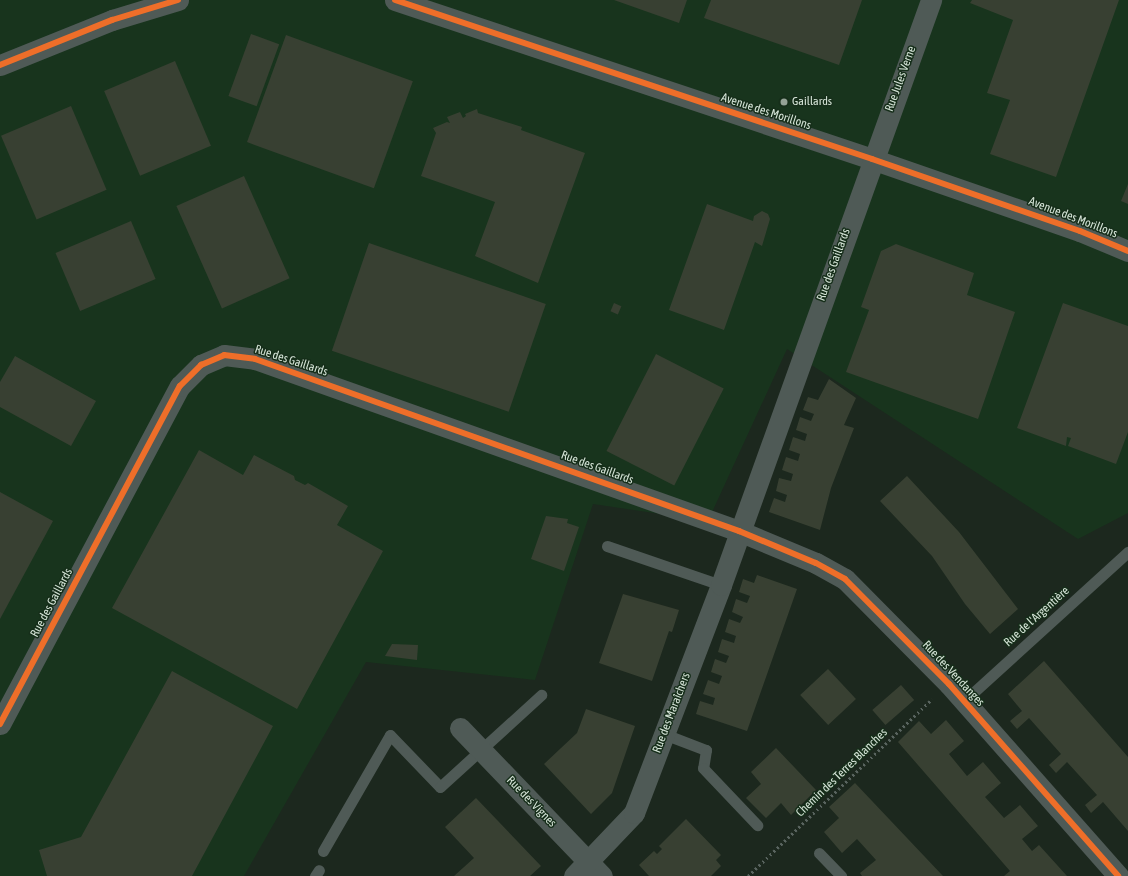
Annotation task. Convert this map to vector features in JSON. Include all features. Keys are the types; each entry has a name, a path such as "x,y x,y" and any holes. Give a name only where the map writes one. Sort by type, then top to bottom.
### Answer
{"street":[{"path":"0,65 112,20 178,0"},
{"name":"Avenue des Morillons","path":"395,0 872,159 1080,231 1128,251"},
{"name":"Rue Jules Verne","path":"872,159 931,0"},
{"name":"Rue des Gaillards","path":"0,724 180,386 201,365 224,355 255,359 739,531 872,159"},
{"name":"Rue des Maraîchers","path":"588,871 634,813 721,585 739,531"},
{"name":"Rue des Vendanges","path":"739,531 816,563 845,579 949,684 1118,876"},
{"name":"Rue des Vignes","path":"460,728 588,871"}],"lane":[{"path":"607,546 721,585"},
{"name":"Rue de l'Argentière","path":"964,701 1128,552"},
{"path":"323,851 390,735 440,787 482,751 541,695"},
{"path":"664,734 706,750 703,768 757,825"},
{"path":"819,853 841,876"}],"shaded area":[{"path":"0,0 1128,0 1128,513 1078,539 787,349 708,521 593,504 535,680 366,662 244,876 0,876"}],"building":[{"path":"614,0 687,0 679,23"},
{"path":"711,0 862,0 839,65 704,18"},
{"path":"972,0 1119,0 1056,177 990,154 1010,100 987,93 1013,20 970,3"},
{"path":"251,34 279,44 257,106 228,96"},
{"path":"286,35 413,81 374,188 247,142"},
{"path":"175,61 211,146 140,176 104,91"},
{"path":"71,106 107,190 37,219 1,136"},
{"path":"477,109 478,113 522,127 521,130 585,153 538,283 475,256 495,202 421,176 436,133 433,128 447,122 450,123 447,117 460,112 463,118 466,116 465,114"},
{"path":"244,176 290,278 222,308 176,206"},
{"path":"1128,184 1128,204 1121,201"},
{"path":"707,204 753,221 754,216 762,211 768,214 770,219 762,246 755,242 724,330 669,310"},
{"path":"131,221 156,279 80,311 56,253"},
{"path":"369,243 546,304 509,412 332,351"},
{"path":"896,244 974,273 967,295 1015,312 978,419 846,372 869,310 861,307 881,251"},
{"path":"614,303 621,306 618,314 610,311"},
{"path":"1063,303 1128,326 1128,432 1116,464 1068,446 1071,438 1067,437 1066,446 1017,428"},
{"path":"656,354 724,389 674,486 607,451"},
{"path":"15,356 96,401 71,446 0,407 0,382"},
{"path":"829,379 856,398 844,425 854,428 831,488 820,530 769,512 774,498 785,502 787,495 776,491 779,478 791,481 793,474 782,470 786,457 798,461 800,454 789,450 793,437 805,441 807,434 796,430 800,417 811,421 814,414 803,410 808,397 818,400"},
{"path":"199,450 243,475 254,455 294,476 295,480 305,485 308,483 348,506 337,525 383,551 297,709 112,608"},
{"path":"907,476 959,532 1018,609 990,634 965,604 932,556 880,501"},
{"path":"0,492 53,521 0,619"},
{"path":"546,516 568,519 567,523 579,527 564,571 531,559"},
{"path":"757,575 797,589 747,731 696,714 700,701 713,705 715,698 703,694 708,680 719,684 722,676 711,672 715,659 726,663 729,656 718,652 722,639 734,643 736,636 725,632 729,619 740,623 743,617 732,612 736,599 747,603 750,596 739,592 743,579 754,583"},
{"path":"623,594 679,610 672,632 669,631 652,681 599,663"},
{"path":"392,644 418,645 417,660 385,656"},
{"path":"1044,661 1128,757 1128,831 1103,802 1091,813 1085,805 1097,795 1067,762 1056,773 1049,765 1061,754 1029,718 1017,729 1010,721 1022,711 1008,694"},
{"path":"828,669 856,699 828,725 800,695"},
{"path":"172,671 273,726 192,876 47,876 39,850 81,837"},
{"path":"901,685 914,700 885,725 872,710"},
{"path":"586,709 635,726 612,793 591,814 544,764 577,733"},
{"path":"946,720 964,741 949,754 967,776 983,762 1001,783 985,797 1004,818 1020,805 1038,826 1022,839 1032,851 1039,845 1067,876 1004,876 1010,871 898,742 919,721 931,734"},
{"path":"776,748 816,790 791,815 781,803 766,818 746,798 761,784 751,772"},
{"path":"855,783 943,876 862,876 860,873 876,860 857,839 842,853 824,832 839,818 829,807"},
{"path":"476,798 541,866 530,876 454,876 474,858 445,827"},
{"path":"686,819 721,855 716,860 721,866 711,876 649,876 639,865 654,851 657,854 662,849 659,846"}],"cycle path":[{"path":"0,65 112,20 178,0"},
{"path":"395,0 872,159 1080,231 1128,251"},
{"path":"0,724 180,386 201,365 224,355 255,359 739,531 816,563 845,579 949,684 1118,876"}],"place":[{"name":"Gaillards","path":"784,102"}]}
